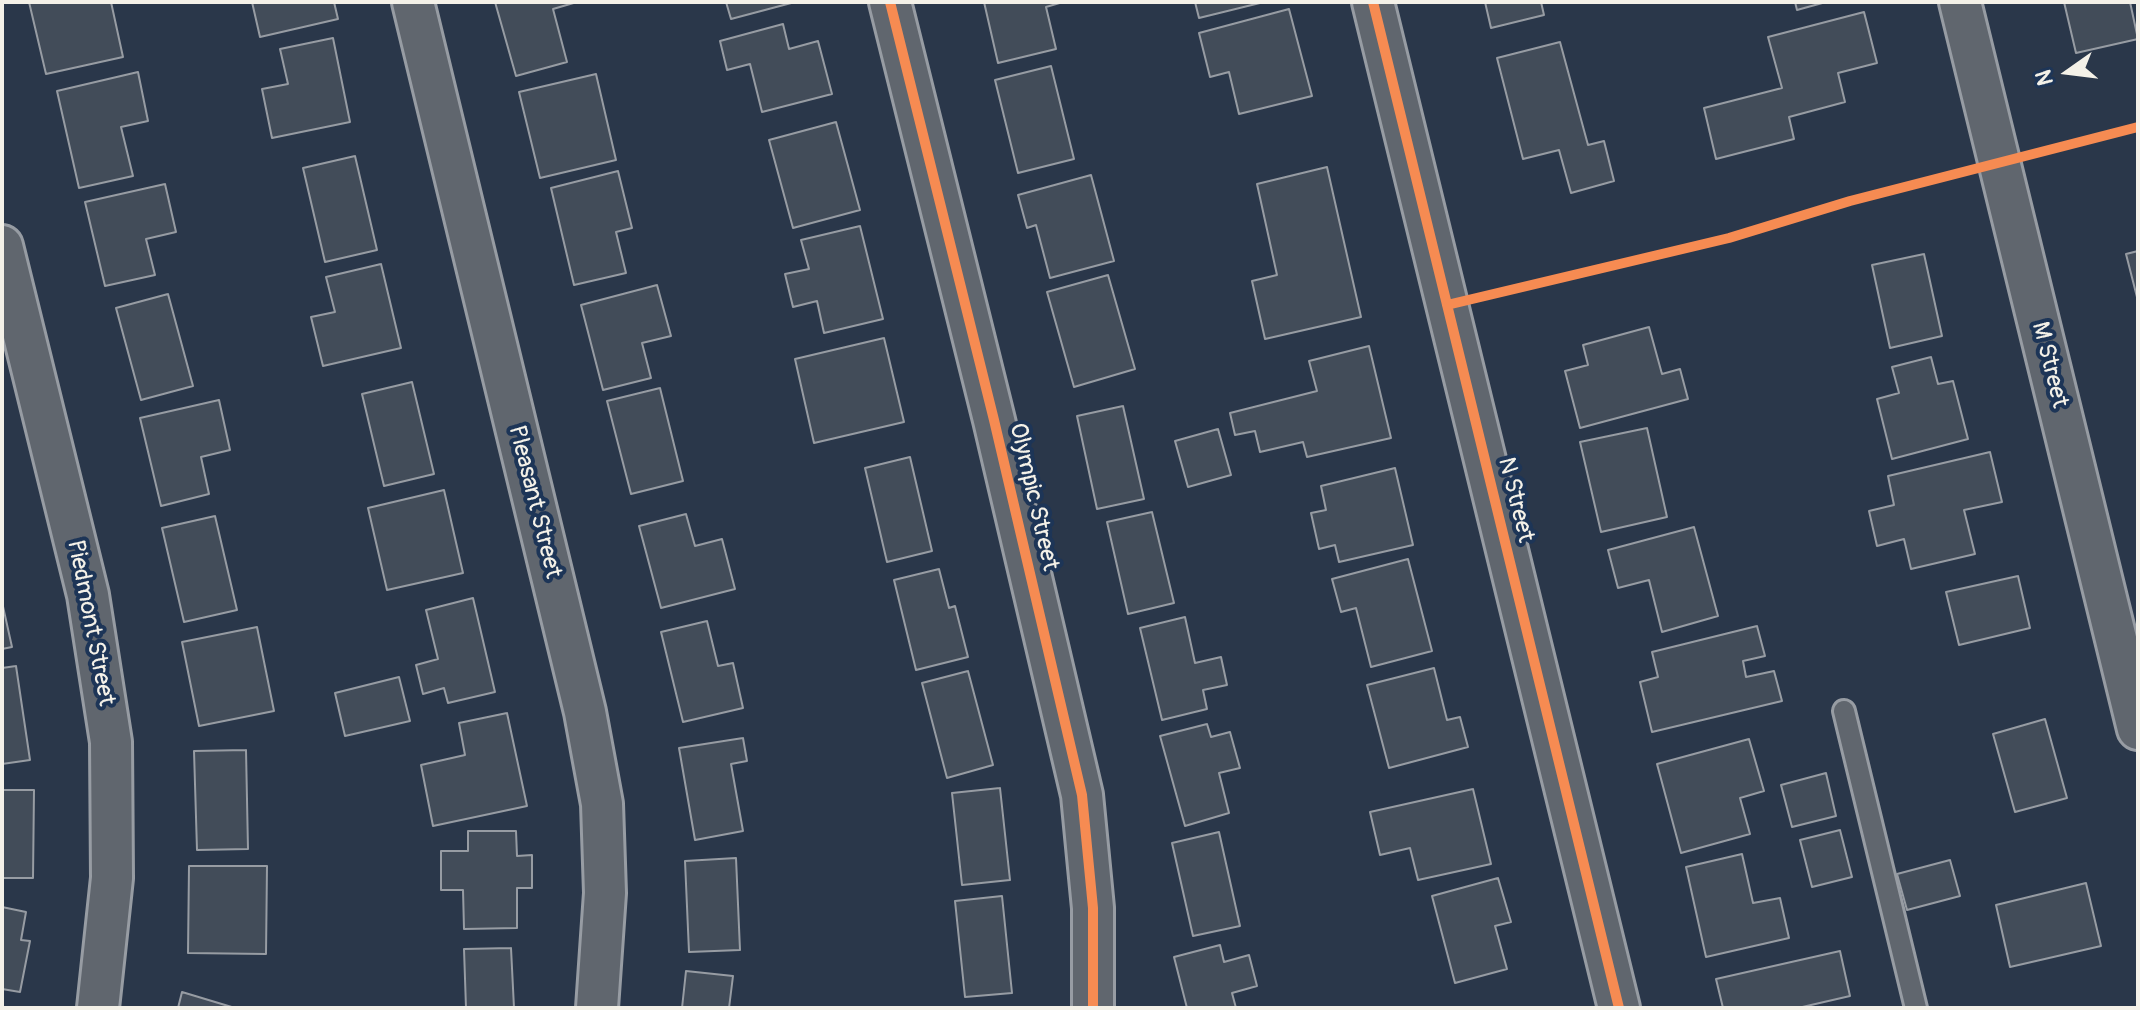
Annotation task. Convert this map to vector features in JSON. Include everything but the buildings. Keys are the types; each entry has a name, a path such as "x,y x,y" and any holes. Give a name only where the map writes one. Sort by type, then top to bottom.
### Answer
{"street":[{"name":"Pleasant Street","path":"413,2 585,712 602,804 605,893 597,1008"},
{"name":"Olympic Street","path":"890,2 1082,795 1093,908 1093,1008"},
{"name":"N Street","path":"1373,2 1619,1008"},
{"name":"M Street","path":"1960,2 2138,729"},
{"name":"Piedmont Street","path":"2,246 88,595 111,742 112,878 98,1008"}],"lane":[{"path":"1844,711 1916,1008"}],"cycle path":[{"path":"890,2 994,420 1082,795 1093,908 1093,1008"},
{"path":"1373,2 1619,1008"},
{"path":"1447,305 1729,238 1850,201 2138,127"}]}
